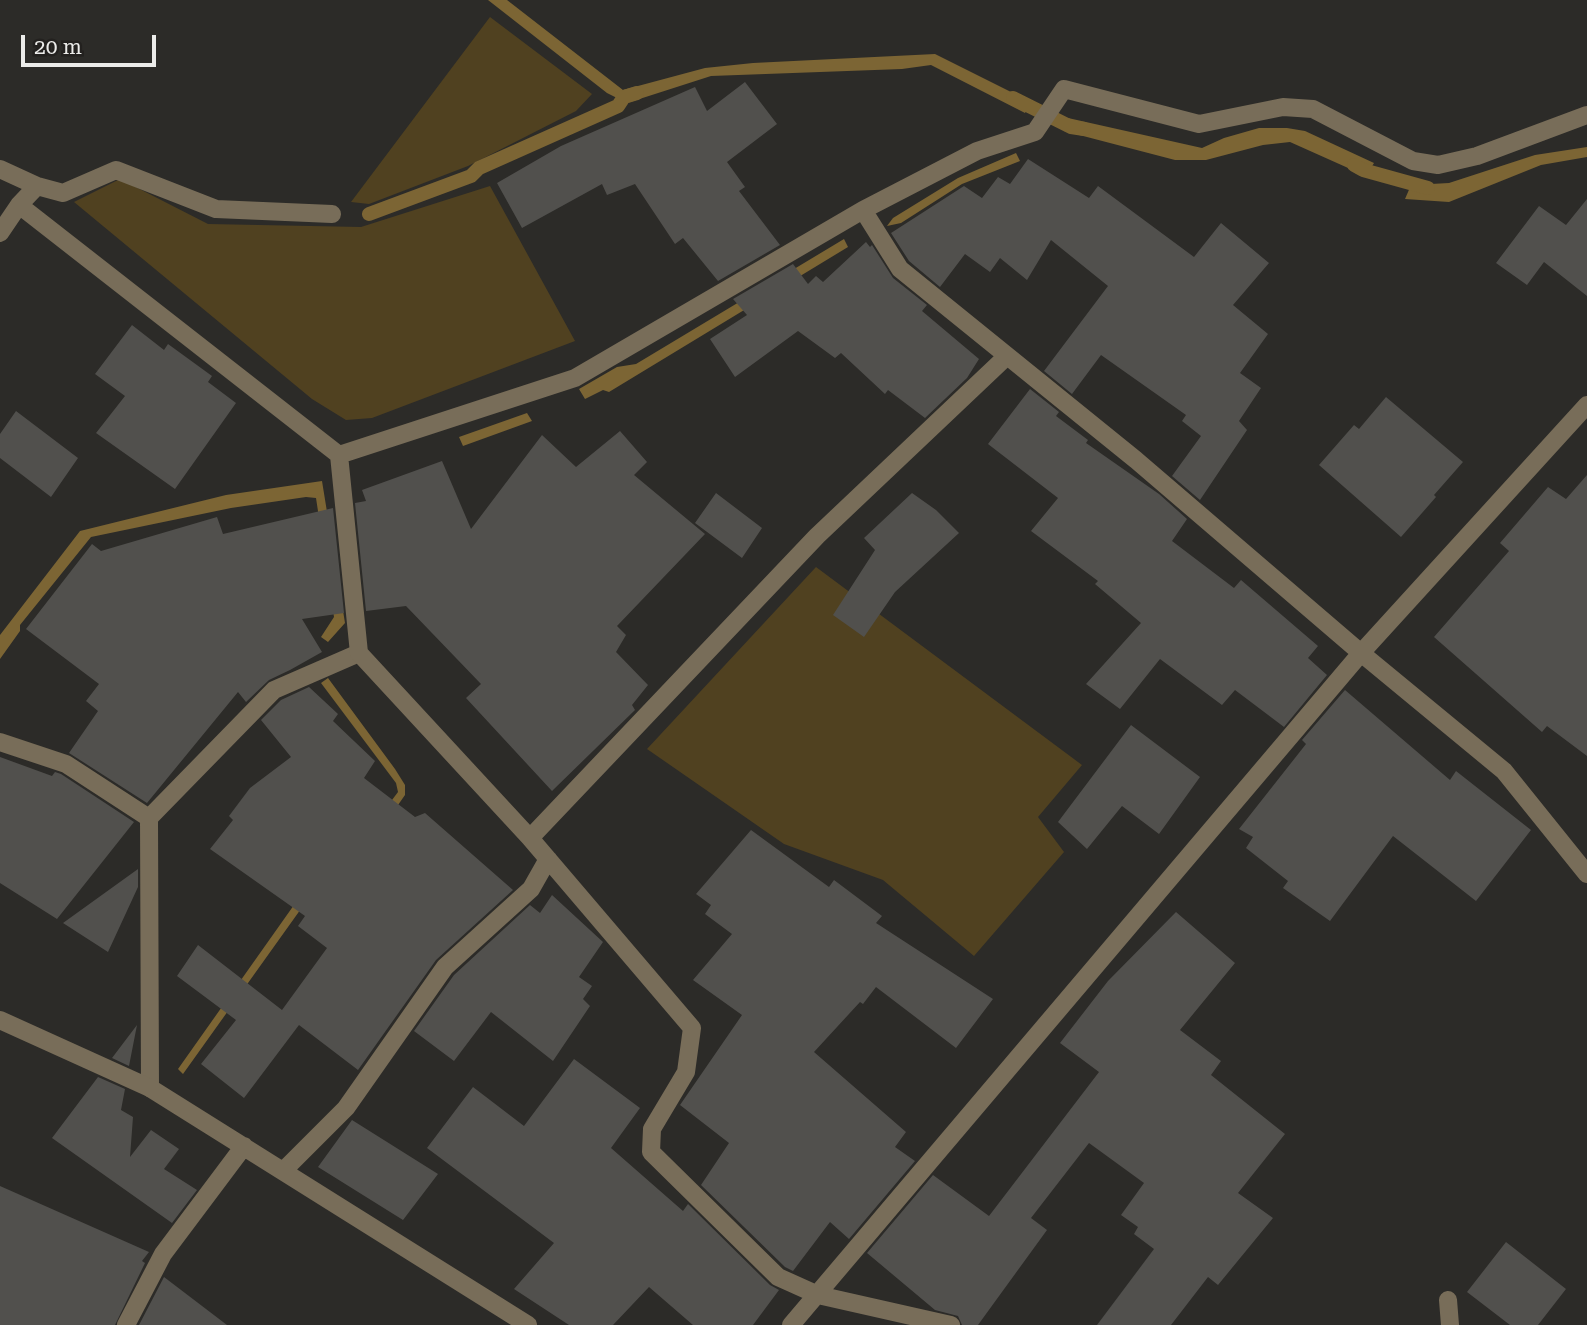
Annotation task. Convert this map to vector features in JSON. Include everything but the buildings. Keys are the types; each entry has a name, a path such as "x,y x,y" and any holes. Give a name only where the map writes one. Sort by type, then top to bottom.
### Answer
{"street":[{"path":"339,455 575,378 863,210 977,151 1035,132 1064,89 1199,124 1283,107 1313,109 1413,161 1437,164 1477,156 1587,115"},
{"path":"0,169 37,186 63,193 116,170 216,209 332,215"},
{"path":"0,233 19,205 37,186"},
{"path":"19,205 339,455 359,653 530,838 692,1028 686,1072 652,1129 651,1152 778,1277 818,1295 951,1325"},
{"path":"863,210 900,269 1136,460 1361,653 1504,771 1587,874"},
{"path":"530,838 817,536 1007,356"},
{"path":"791,1325 1361,653 1587,405"},
{"path":"150,1088 149,818 274,690 359,653"},
{"path":"0,742 66,764 149,818"},
{"path":"283,1171 346,1108 445,967 531,889 548,859"},
{"path":"0,1020 150,1088 528,1325"},
{"path":"126,1325 163,1254 244,1146"},
{"path":"1448,1300 1450,1325"}],"shaded area":[{"path":"488,0 507,0 623,90 705,68 935,54 1031,102 1025,113 931,65 902,69 711,76 627,103 607,93"},
{"path":"490,17 592,94 576,111 468,166 369,204 351,202"},
{"path":"1068,118 1202,148 1224,138 1259,128 1287,128 1305,131 1374,163 1366,176 1290,142 1263,145 1206,160 1175,160 1064,131"},
{"path":"1587,147 1587,157 1541,165 1449,202 1405,199 1414,178 1431,184 1449,183 1535,155"},
{"path":"1016,153 1020,161 962,184 901,223 887,226 893,218 958,178"},
{"path":"120,179 208,224 361,227 490,186 575,341 372,418 346,420 312,399 74,202"},
{"path":"844,239 848,247 609,392 603,390 585,399 579,389 617,367 636,364"},
{"path":"527,413 532,421 463,446 459,437"},
{"path":"322,481 345,623 328,642 321,637 334,617 316,498 306,497 231,508 91,537 20,625 20,631 0,659 0,635 80,531 226,495"},
{"path":"816,567 1082,765 1038,817 1064,852 974,956 883,880 784,844 647,749"},
{"path":"328,678 395,769 405,785 405,795 398,805 343,850 183,1074 178,1069 335,847 398,792 396,783 321,683"}],"waterway":[{"path":"369,214 471,176 479,168 618,106 624,97 637,93"},
{"path":"1013,98 1071,127 1084,129"},
{"path":"1354,165 1363,170 1428,188"}]}
